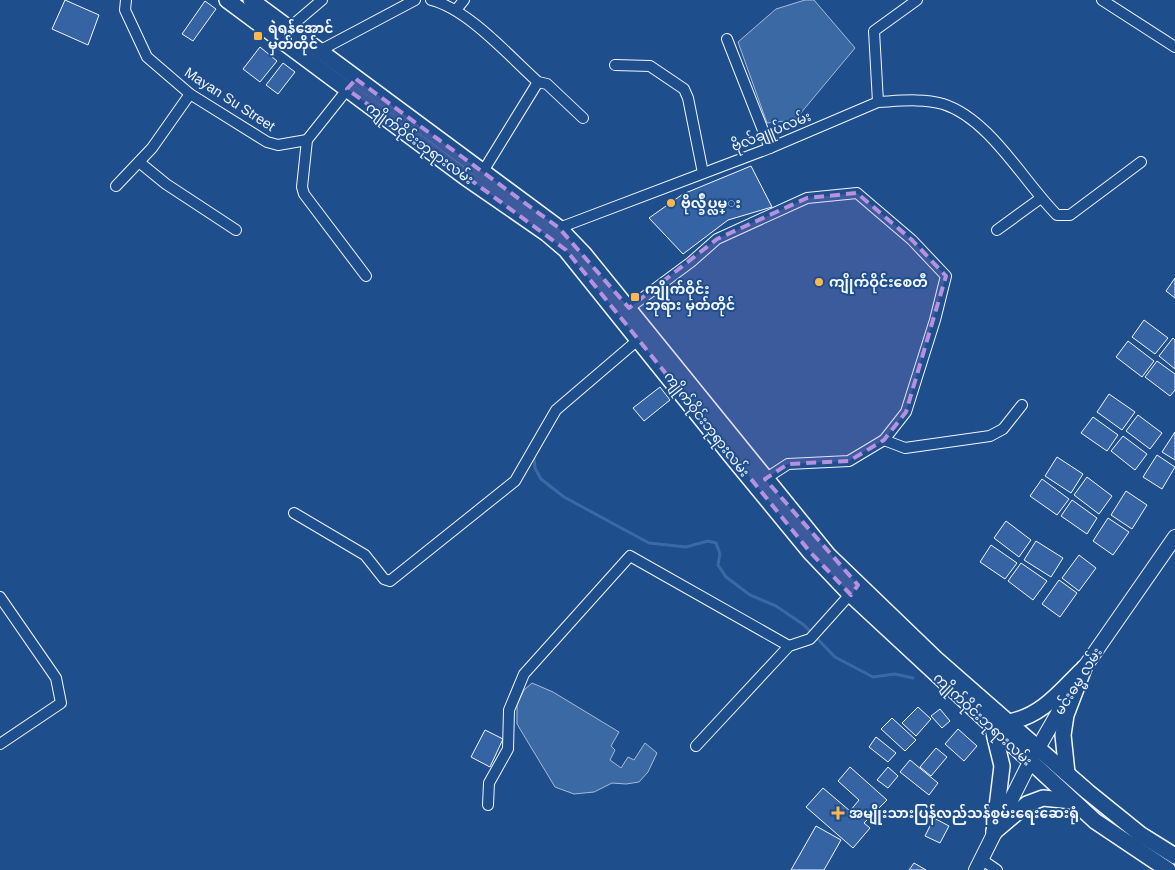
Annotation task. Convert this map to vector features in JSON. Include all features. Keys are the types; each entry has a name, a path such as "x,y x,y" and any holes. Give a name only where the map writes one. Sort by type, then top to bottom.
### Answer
{"main road":[{"name":"ကျိုက်ဝိုင်းဘုရားလမ်း","path":"227,0 319,51 351,84"},
{"name":"ကျိုက်ဝိုင်းဘုရားလမ်း","path":"250,0 284,33 478,178 566,250 780,515 854,590 993,729 1072,801 1124,843 1171,859"},
{"name":"ကျိုက်ဝိုင်းဘုရားလမ်း","path":"478,178 558,228 584,254 828,555 854,590 936,658 1117,817 1171,859"},
{"name":"မင်းဓမ္မ လမ်း","path":"978,865 1030,762 1084,668 1175,537"},
{"path":"1009,722 1021,720 1038,712 1084,668"},
{"path":"1067,773 1063,735 1066,715 1084,668"},
{"path":"993,729 1002,766 994,832"},
{"path":"994,832 1028,804 1043,798 1072,801"}],"street":[{"name":"Mayan Su Street","path":"126,0 125,10 147,57 190,94 267,142 278,145 307,140"},
{"path":"284,33 322,0"},
{"path":"319,51 415,0"},
{"path":"431,0 446,4 456,10 538,82 547,84 583,118"},
{"path":"456,10 464,0"},
{"path":"878,102 874,32 916,0"},
{"path":"1102,0 1175,47"},
{"path":"728,40 770,148"},
{"path":"614,65 650,66 684,89 703,173"},
{"path":"478,178 538,82"},
{"path":"351,84 307,140 302,187 304,194 366,276"},
{"path":"116,186 161,136 190,94"},
{"name":"ဗိုလ်ချူပ်လမ်း","path":"558,228 770,148 878,102 903,100 942,104 968,117 986,133 1057,215 1070,215 1141,162"},
{"path":"139,162 166,184 236,230"},
{"path":"629,308 692,262 717,239 807,198 857,193 912,240 946,276 935,320 906,412 884,440 849,461 788,464 765,478"},
{"path":"997,230 1041,198"},
{"path":"294,513 365,555 384,578 390,581 515,481 556,410 639,339"},
{"path":"884,440 905,448 990,436 1003,429 1022,405"},
{"path":"488,805 489,783 508,749 509,710 524,674 630,556 789,646"},
{"path":"696,746 789,646 810,639 854,590"},
{"path":"0,597 56,678 61,703 0,744"},
{"path":"978,865 997,870"}],"highlighted area":[{"path":"356,79 559,228 629,308 717,239 807,198 857,193 912,240 946,276 906,412 884,440 849,461 788,464 765,479 858,585 851,595 810,552 566,250 347,89"}],"water":[{"path":"805,0 814,0 855,48 795,120 767,123 738,42 776,9"},
{"path":"532,683 553,692 619,732 611,746 615,750 610,760 621,768 628,757 634,760 645,743 657,753 648,772 639,782 626,784 612,783 594,792 574,794 555,787 517,724 517,705 524,690"}],"building":[{"path":"65,0 99,15 88,45 52,29"},
{"path":"205,1 216,9 193,41 182,34"},
{"path":"260,47 277,61 260,82 243,69"},
{"path":"283,63 295,72 278,94 266,85"},
{"path":"751,166 772,207 728,220 683,254 649,218 683,194"},
{"path":"1175,278 1175,298 1166,291"},
{"path":"1144,320 1168,338 1155,354 1132,337"},
{"path":"1173,338 1175,340 1175,369 1159,356"},
{"path":"1128,341 1154,361 1142,377 1116,357"},
{"path":"1157,361 1175,374 1175,390 1170,396 1145,377"},
{"path":"660,387 670,400 644,421 633,408"},
{"path":"1109,394 1135,412 1122,430 1097,412"},
{"path":"1138,415 1162,433 1150,449 1126,431"},
{"path":"1093,417 1118,435 1107,451 1081,433"},
{"path":"1175,432 1175,460 1162,452"},
{"path":"1123,436 1147,454 1135,470 1111,451"},
{"path":"1157,455 1175,467 1162,489 1143,477"},
{"path":"1057,457 1083,474 1071,493 1045,476"},
{"path":"1087,477 1112,496 1099,514 1074,495"},
{"path":"1042,479 1069,499 1057,515 1030,496"},
{"path":"1126,491 1147,505 1132,529 1111,515"},
{"path":"1072,500 1097,518 1087,534 1061,516"},
{"path":"1108,518 1129,532 1113,555 1093,541"},
{"path":"1006,521 1031,540 1019,557 994,538"},
{"path":"1036,541 1063,558 1051,577 1024,560"},
{"path":"991,545 1017,563 1005,579 980,562"},
{"path":"1079,555 1096,568 1079,591 1062,578"},
{"path":"1021,563 1047,581 1033,600 1008,581"},
{"path":"1059,580 1077,593 1060,617 1042,604"},
{"path":"918,707 931,719 916,736 902,723"},
{"path":"940,709 950,721 942,728 931,716"},
{"path":"892,718 916,740 905,751 881,729"},
{"path":"958,729 977,746 964,761 945,744"},
{"path":"485,730 503,739 490,767 471,757"},
{"path":"876,737 896,753 888,762 869,747"},
{"path":"936,748 947,757 931,776 920,767"},
{"path":"910,760 938,783 929,795 900,772"},
{"path":"850,767 887,800 864,823 870,828 853,848 806,807 823,788 850,811 859,800 838,781"},
{"path":"888,767 898,776 888,788 877,780"},
{"path":"934,818 949,826 940,843 925,836"},
{"path":"816,826 841,840 824,870 791,870"},
{"path":"914,863 926,870 909,870"}],"waterway":[{"path":"534,457 535,468 541,479 564,497 649,543 686,547 708,541 716,543 720,554 718,565 726,577 750,595 776,606 804,625 835,657 873,677 895,674 913,678"}],"place":[{"name":"ရဲရန်အောင် မှတ်တိုင်","path":"258,36"},
{"name":"ဗိုလ္ခ်ဳပ္လမ္း","path":"671,203"},
{"name":"ကျိုက်ဝိုင်းစေတီ","path":"819,282"},
{"name":"ကျိုက်ဝိုင်း ဘုရား မှတ်တိုင်","path":"635,297"},
{"name":"အမျိုးသားပြန်လည်သန်စွမ်းရေးဆေးရုံ","path":"838,813"}]}
